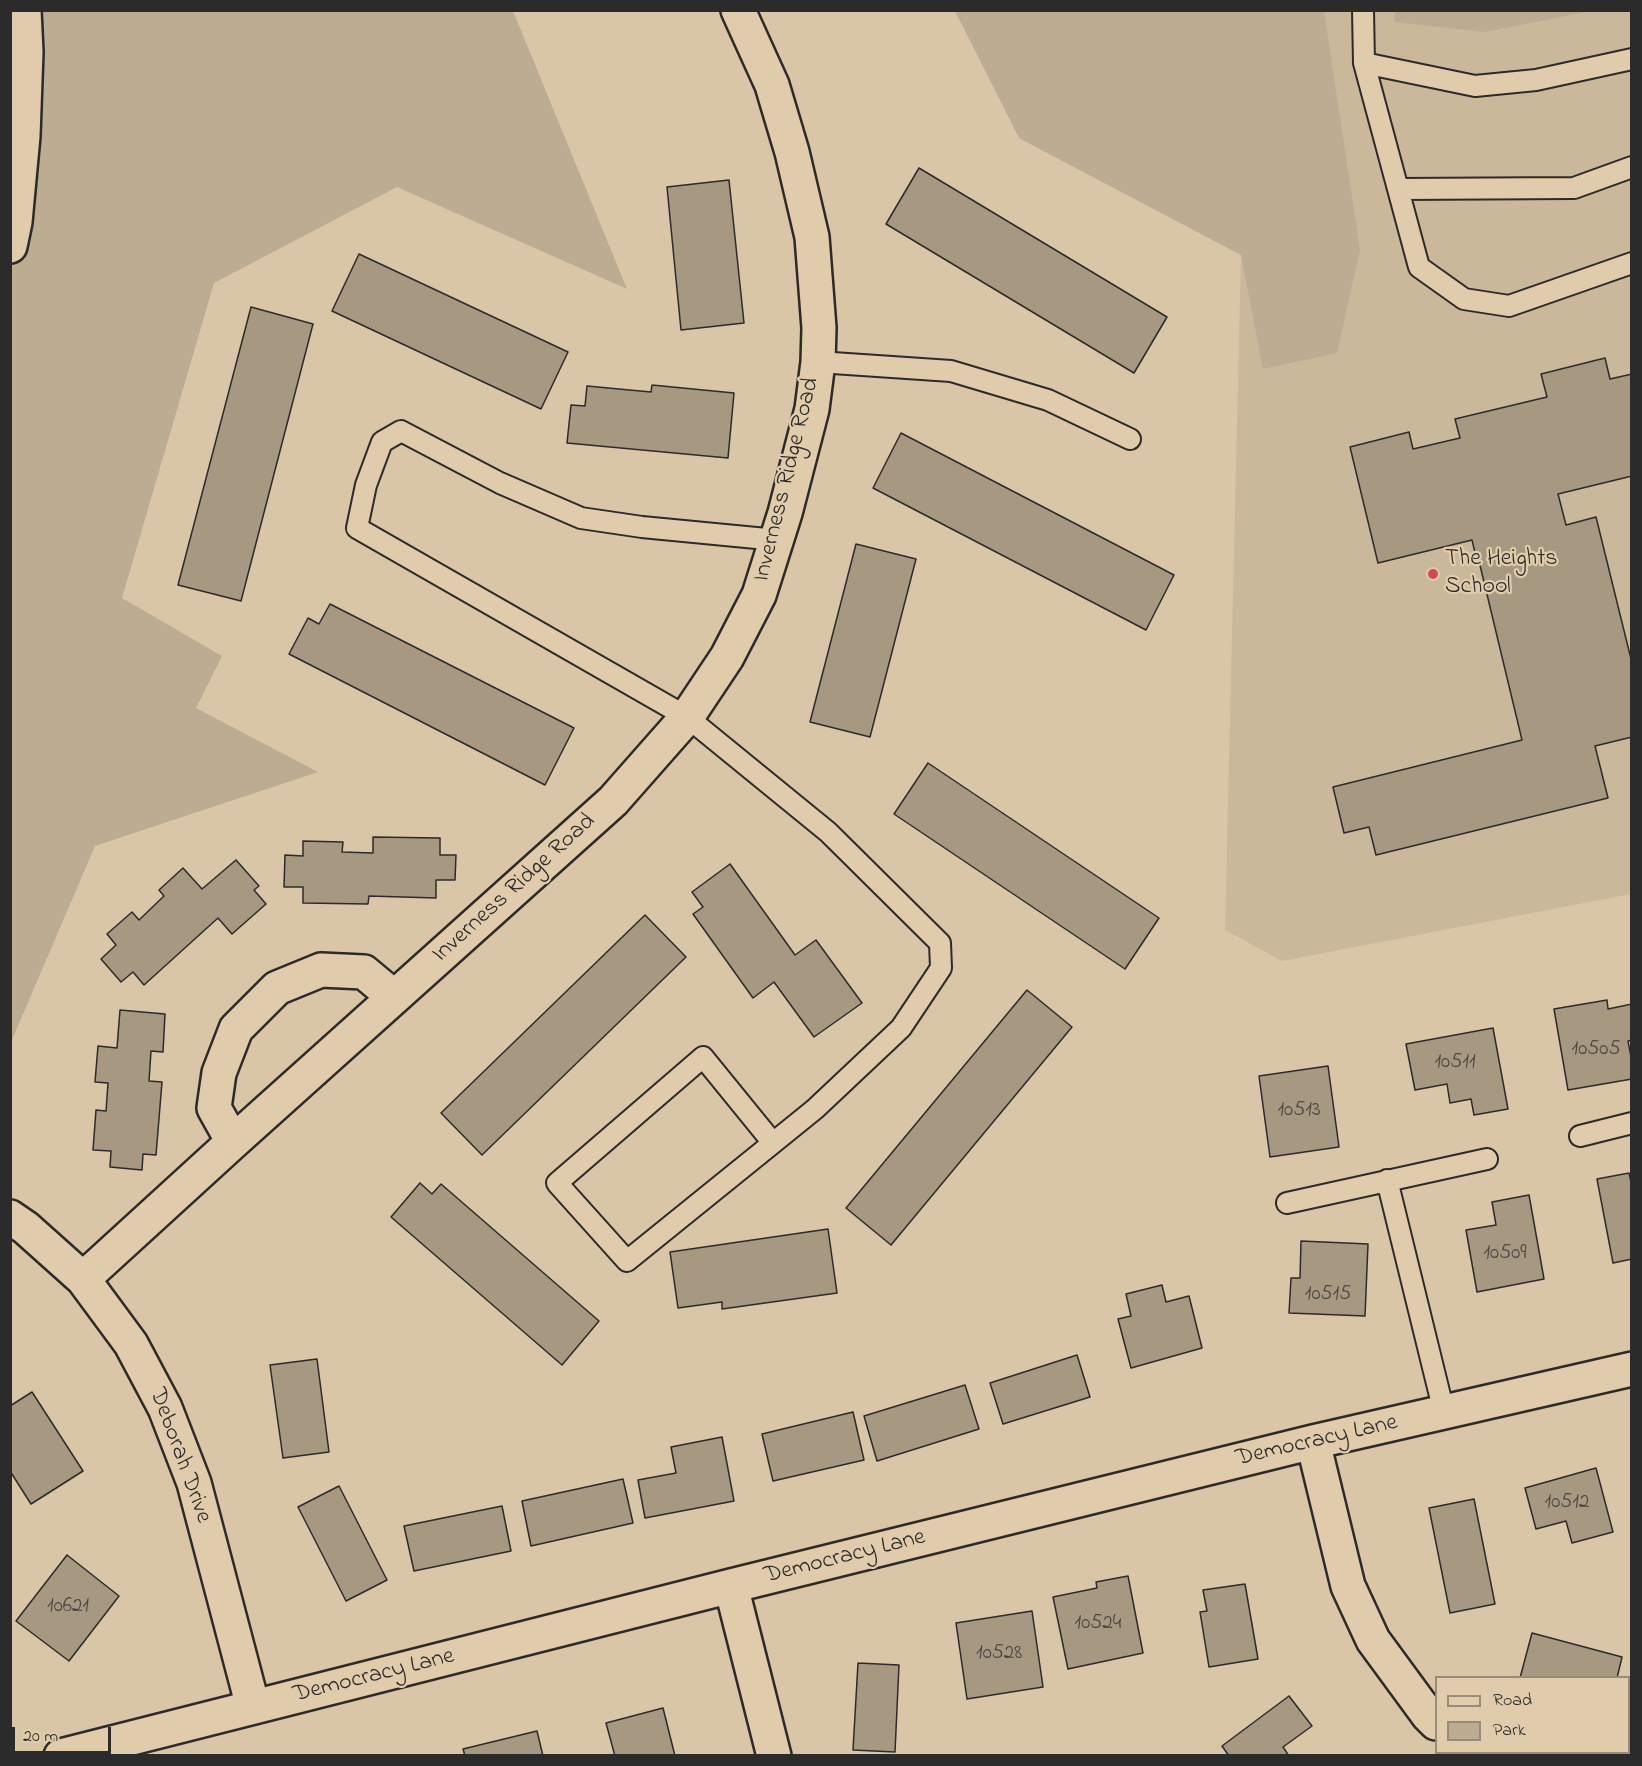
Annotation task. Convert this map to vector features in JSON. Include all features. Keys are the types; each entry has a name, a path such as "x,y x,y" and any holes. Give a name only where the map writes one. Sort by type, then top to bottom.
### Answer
{"street":[{"path":"10,246 15,222 23,136 26,52 24,10"},
{"name":"Inverness Ridge Road","path":"83,1279 613,801 687,717 727,657 754,606 777,540 812,409 818,362 819,328 812,237 792,152 772,85 738,10"},
{"path":"233,1142 214,1108 219,1073 236,1029 278,988 321,970 364,972 394,997"},
{"name":"Deborah Drive","path":"10,1217 26,1228 83,1279 131,1344 165,1408 194,1483 253,1707"},
{"name":"Democracy Lane","path":"61,1755 1313,1442 1632,1369"},
{"path":"1313,1442 1348,1586 1372,1640 1428,1715 1435,1720"},
{"path":"731,1586 774,1755"}],"lane":[{"path":"1363,10 1364,63 1419,267 1464,299 1509,306 1632,263"},
{"path":"1364,63 1475,86 1536,80 1632,58"},
{"path":"1399,189 1574,188 1632,167"},
{"path":"818,362 951,371 1048,400 1130,439"},
{"path":"773,1143 703,1057 557,1183 627,1261 773,1143 815,1109 901,1028 941,968 940,943 828,832 687,717 357,528 366,485 382,442 401,431 500,483 581,518 642,527 777,540"},
{"path":"1580,1136 1632,1123"},
{"path":"1287,1203 1487,1159"},
{"path":"1387,1180 1444,1412"}],"shaded area":[{"name":"The Heights School","path":"964,11 1631,11 1631,894 1282,961 1225,930 1241,255 1019,138"}],"green space":[{"path":"1395,10 1591,11 1485,32 1394,22"},
{"path":"11,11 513,11 627,289 397,187 214,283 122,598 222,656 196,708 318,772 95,846 11,1042"},
{"path":"955,11 1324,11 1360,250 1337,353 1263,369 1241,255 1019,138"}],"building":[{"path":"919,168 1167,317 1134,373 886,224"},
{"path":"729,180 744,323 681,330 667,187"},
{"path":"359,254 568,352 541,409 332,311"},
{"path":"251,307 313,324 241,601 178,585"},
{"path":"1605,358 1610,379 1632,374 1632,476 1558,494 1566,525 1596,517 1632,663 1632,737 1595,746 1608,798 1376,855 1369,827 1344,833 1333,787 1522,740 1472,540 1378,563 1350,447 1409,432 1413,449 1460,438 1455,419 1547,397 1541,374"},
{"path":"652,385 734,393 728,458 567,443 571,405 585,406 587,386 651,392"},
{"path":"901,433 1174,575 1146,630 873,488"},
{"path":"856,544 916,559 870,737 810,722"},
{"path":"330,604 574,728 545,785 289,654 308,618 319,624"},
{"path":"928,763 1159,918 1125,969 894,814"},
{"path":"373,837 440,838 440,855 456,855 455,880 436,880 436,898 369,896 368,904 303,903 303,887 284,887 285,855 303,856 303,841 343,842 342,852 373,853"},
{"path":"236,860 259,886 254,890 266,904 232,934 218,918 144,985 133,972 121,982 101,959 116,945 107,934 132,912 139,920 164,896 159,890 183,868 202,889"},
{"path":"730,864 795,955 816,940 862,1003 814,1037 774,982 753,998 693,914 703,907 692,892"},
{"path":"645,915 686,957 482,1155 441,1113"},
{"path":"1027,990 1072,1027 891,1245 846,1208"},
{"path":"1607,1000 1608,1009 1632,1004 1632,1040 1628,1041 1632,1079 1568,1090 1554,1009"},
{"path":"120,1010 165,1014 163,1052 151,1051 149,1081 162,1082 156,1155 143,1154 142,1170 110,1167 111,1151 93,1150 96,1110 106,1111 108,1083 95,1082 98,1046 117,1048"},
{"path":"1493,1028 1508,1109 1474,1115 1471,1099 1450,1103 1447,1084 1415,1090 1406,1044"},
{"path":"1328,1066 1339,1147 1270,1157 1259,1076"},
{"path":"1629,1173 1632,1186 1632,1259 1613,1263 1597,1179"},
{"path":"420,1183 432,1194 441,1184 599,1321 562,1365 391,1217"},
{"path":"1529,1195 1544,1279 1477,1292 1466,1230 1496,1225 1492,1202"},
{"path":"828,1229 837,1293 722,1309 722,1302 678,1308 670,1252"},
{"path":"1301,1241 1368,1244 1365,1316 1289,1313 1291,1278 1300,1278"},
{"path":"1162,1285 1166,1302 1189,1296 1202,1348 1131,1368 1118,1319 1131,1316 1126,1294"},
{"path":"1077,1355 1090,1397 1003,1424 990,1383"},
{"path":"317,1359 329,1452 283,1458 270,1365"},
{"path":"965,1385 979,1429 877,1461 864,1416"},
{"path":"32,1392 83,1471 31,1504 10,1471 10,1406"},
{"path":"853,1412 864,1460 773,1481 762,1434"},
{"path":"722,1437 734,1501 645,1518 638,1480 676,1473 671,1447"},
{"path":"1596,1468 1613,1532 1572,1543 1566,1521 1536,1529 1525,1488"},
{"path":"623,1479 633,1523 531,1546 522,1501"},
{"path":"339,1486 387,1580 346,1601 298,1507"},
{"path":"1474,1499 1495,1604 1450,1613 1429,1508"},
{"path":"502,1506 511,1551 414,1571 404,1526"},
{"path":"67,1555 119,1596 69,1661 16,1621"},
{"path":"1128,1576 1143,1653 1068,1669 1053,1597 1097,1588 1096,1582"},
{"path":"1245,1584 1258,1659 1209,1667 1200,1612 1207,1611 1203,1590"},
{"path":"1032,1611 1043,1687 967,1699 956,1623"},
{"path":"1532,1633 1622,1657 1617,1676 1521,1676"},
{"path":"858,1663 899,1665 895,1752 853,1750"},
{"path":"1289,1696 1312,1726 1283,1747 1289,1756 1229,1756 1222,1746"},
{"path":"663,1708 675,1756 615,1756 606,1723"},
{"path":"537,1731 543,1756 465,1756 463,1749"}],"place":[{"name":"The Heights School","path":"1433,574"}]}
